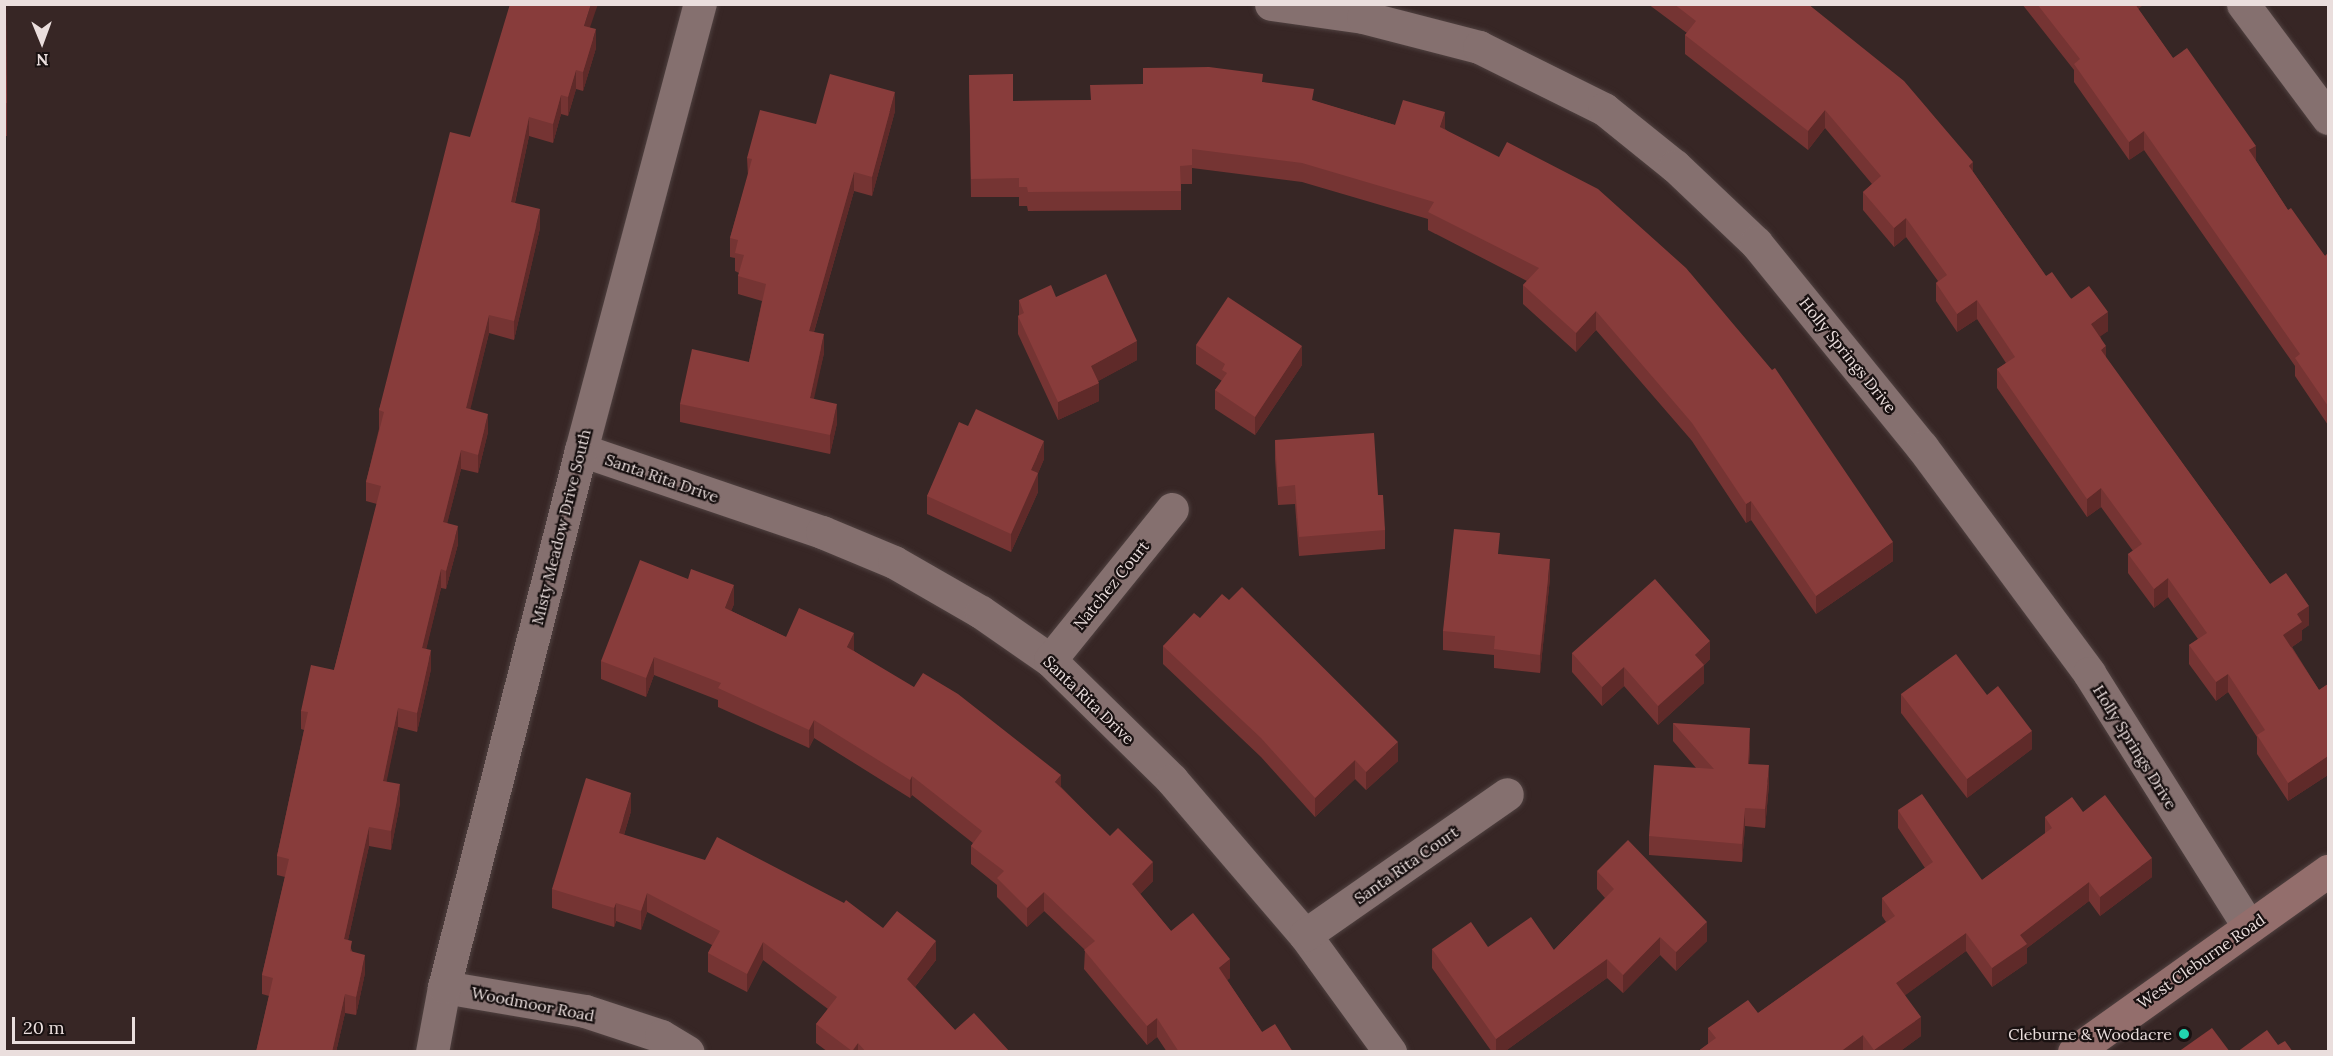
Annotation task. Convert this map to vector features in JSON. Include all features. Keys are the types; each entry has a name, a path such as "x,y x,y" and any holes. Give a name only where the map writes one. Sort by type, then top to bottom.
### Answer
{"street":[{"name":"Misty Meadow Drive South","path":"432,1052 444,987 580,450 700,4"},
{"name":"Holly Springs Drive","path":"1271,4 1363,17 1479,47 1604,109 1675,166 1756,243 1923,447 2089,673 2249,927"},
{"path":"2243,4 2328,118"},
{"name":"Santa Rita Drive","path":"580,450 822,532 894,562 981,612 1050,660 1172,780 1305,935 1390,1052"},
{"name":"Natchez Court","path":"1050,660 1172,509"},
{"name":"Santa Rita Court","path":"1305,935 1507,794"},
{"name":"West Cleburne Road","path":"2074,1052 2328,871"},
{"name":"Woodmoor Road","path":"444,987 585,1011 661,1036 688,1052"}],"building":[{"path":"4,4 6,4 7,103 4,103"},
{"path":"510,4 591,4 584,26 596,29 583,72 576,70 568,97 561,95 553,124 529,117 511,202 540,209 514,321 489,315 466,408 488,414 478,455 461,450 443,522 458,526 446,571 441,569 422,648 431,650 417,713 398,708 383,781 400,784 391,831 369,827 344,939 352,941 350,951 365,955 356,997 345,994 332,1052 256,1052 273,978 262,975 289,859 277,856 308,712 301,711 311,665 334,670 381,486 366,482 384,412 379,410 450,132 470,137"},
{"path":"1674,4 1808,4 1904,81 1973,162 1969,166 2046,276 2052,272 2071,299 2089,286 2108,312 2091,324 2106,346 2101,350 2270,584 2286,573 2309,606 2297,614 2302,622 2283,635 2319,690 2328,684 2328,756 2288,783 2257,735 2265,730 2228,674 2216,682 2189,645 2207,633 2168,578 2154,589 2128,554 2142,544 2101,488 2087,499 1997,369 2015,357 1977,300 1957,314 1936,283 1947,275 1906,218 1894,228 1863,192 1881,176 1825,110 1808,131 1685,35 1696,21"},
{"path":"2037,4 2135,4 2173,58 2187,48 2256,146 2249,150 2288,210 2291,208 2325,256 2328,253 2328,406 2295,358 2300,354 2144,131 2129,142 2074,64 2080,59"},
{"path":"1209,67 1263,74 1262,82 1314,89 1312,100 1395,125 1403,100 1445,112 1440,127 1499,157 1507,142 1598,189 1686,268 1772,370 1775,368 1893,542 1816,596 1751,501 1746,504 1692,423 1596,311 1576,333 1523,285 1539,268 1428,212 1434,202 1302,163 1192,149 1192,165 1180,166 1181,191 1028,192 1027,187 1019,187 1019,178 971,179 969,75 1013,74 1013,101 1091,100 1090,85 1143,84 1143,68"},
{"path":"830,74 895,92 872,177 854,172 809,331 824,334 810,398 837,404 830,435 680,404 692,349 749,362 766,284 738,276 744,255 735,253 738,240 730,238 752,159 747,158 760,110 816,124"},
{"path":"1106,274 1137,341 1091,366 1099,383 1058,402 1018,316 1024,313 1019,300 1051,285 1056,297"},
{"path":"1228,297 1302,346 1255,417 1215,390 1227,373 1222,370 1225,364 1196,345"},
{"path":"976,409 1044,441 1031,470 1038,473 1011,534 927,496 959,422 968,426"},
{"path":"1374,433 1378,495 1383,495 1385,530 1299,537 1295,485 1278,487 1275,440"},
{"path":"1454,529 1500,533 1498,554 1550,559 1540,655 1494,649 1495,636 1443,631"},
{"path":"640,560 688,579 691,569 734,585 725,608 786,637 799,608 854,633 847,647 914,687 923,673 958,694 1061,775 1055,782 1110,836 1118,828 1153,862 1132,884 1171,931 1193,913 1230,959 1219,968 1262,1032 1275,1024 1293,1052 1179,1052 1157,1018 1147,1026 1084,950 1095,941 1044,892 1027,908 997,878 1004,871 971,846 982,831 912,776 910,780 814,720 809,730 718,688 721,683 654,657 646,678 601,661"},
{"path":"1655,579 1710,641 1695,655 1704,665 1658,706 1624,667 1602,687 1572,653"},
{"path":"1242,587 1398,742 1366,772 1355,760 1315,798 1261,738 1163,646 1194,613 1200,618 1222,594 1229,600"},
{"path":"1956,654 1987,695 1998,686 2032,731 1967,779 1901,694"},
{"path":"1673,723 1750,728 1748,764 1769,765 1765,809 1745,808 1742,844 1649,836 1654,765 1714,769"},
{"path":"586,778 631,793 619,833 705,860 717,837 844,903 846,900 883,928 897,911 936,941 907,979 955,1030 974,1013 1010,1052 866,1052 858,1043 852,1051 816,1024 837,997 763,942 747,974 708,953 720,931 647,893 641,911 616,903 614,908 552,889"},
{"path":"1922,794 1982,880 2052,828 2045,817 2072,797 2083,812 2105,795 2152,858 2100,897 2089,882 2020,935 2027,944 1992,968 1966,933 1896,983 1921,1017 1874,1050 1863,1035 1840,1052 1697,1052 1716,1038 1708,1028 1748,1000 1758,1013 1895,916 1882,898 1933,862 1898,810"},
{"path":"1628,840 1707,922 1676,952 1660,937 1623,975 1607,959 1496,1039 1432,949 1471,922 1488,947 1531,917 1554,950 1614,889 1597,871"},
{"path":"2212,1028 2230,1052 2178,1052"},
{"path":"2267,1030 2278,1045 2285,1041 2293,1052 2237,1052"}],"place":[{"name":"Cleburne & Woodacre","path":"2184,1034"}]}
